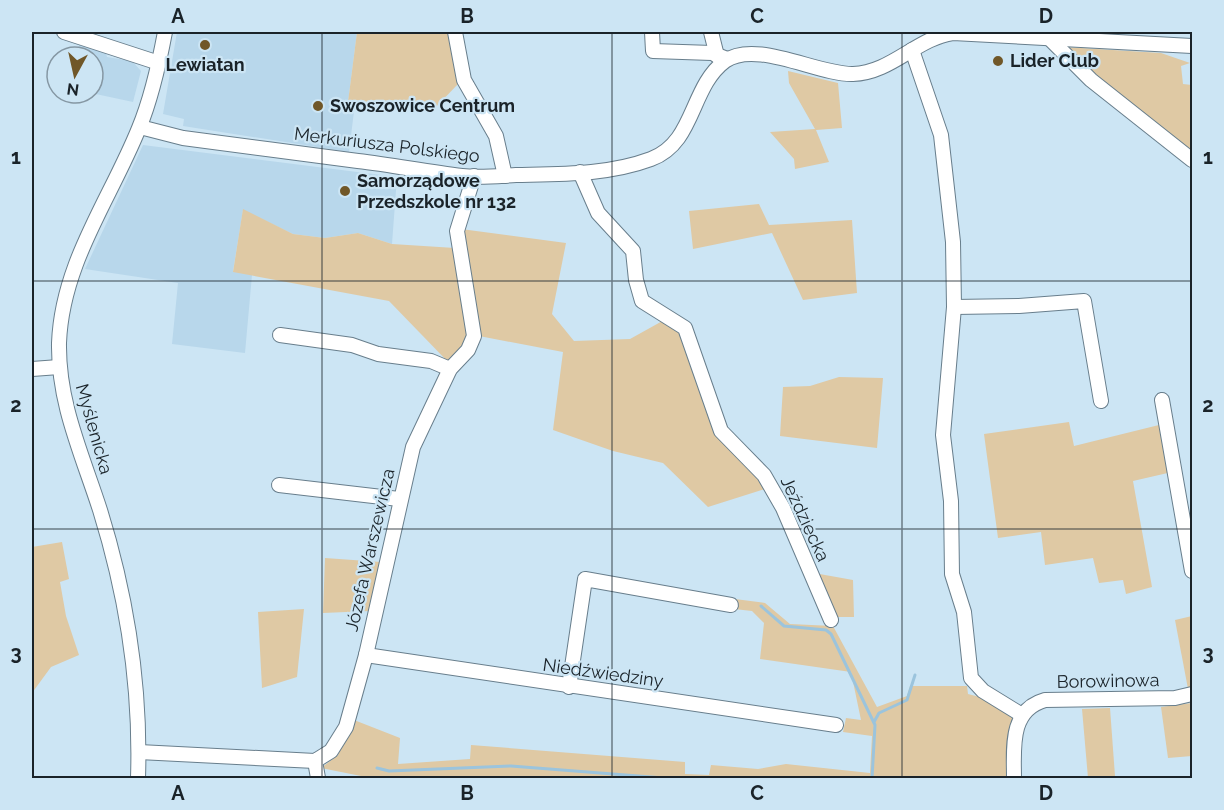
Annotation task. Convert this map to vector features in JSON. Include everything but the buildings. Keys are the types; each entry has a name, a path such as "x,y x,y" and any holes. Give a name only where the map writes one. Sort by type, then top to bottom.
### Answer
{"street":[{"path":"68,32 159,63"},
{"name":"Myślenicka","path":"138,778 139,752 132,643 100,510 67,415 59,367 61,319 70,276 140,127 159,63 165,32"},
{"path":"456,32 464,80 496,136 505,176"},
{"path":"652,32 653,51 722,58 751,54 854,74 876,70 912,50 925,36 953,33 1049,35 1192,46"},
{"path":"711,32 722,58"},
{"path":"1049,35 1091,80 1192,160"},
{"path":"912,50 943,146 953,242 954,307 943,435 951,501 952,574 964,612 971,678 983,691 1022,715 1015,734 1014,778"},
{"name":"Merkuriusza Polskiego","path":"140,127 183,138 474,176 617,169 653,159 674,144 687,126 695,101 708,76 722,58"},
{"name":"Jeździecka","path":"580,172 598,213 633,251 636,280 642,301 685,328 721,431 764,475 783,508 831,620"},
{"name":"Józefa Warszewicza","path":"315,761 331,751 346,727 366,655 412,447 450,369 468,350 474,336 457,231 474,176"},
{"path":"954,307 1018,306 1084,301 1101,400"},
{"path":"280,335 352,345 378,354 431,361 450,369"},
{"path":"32,369 59,367"},
{"path":"1162,400 1192,572"},
{"path":"279,485 399,499"},
{"path":"569,687 585,579 731,605"},
{"name":"Niedźwiedziny","path":"366,655 836,725"},
{"name":"Borowinowa","path":"1022,715 1028,708 1045,700 1155,699 1192,694"},
{"path":"139,752 315,761 318,778"}],"shaded area":[{"path":"177,32 357,32 348,102 355,103 349,152 183,126 184,119 163,114"},
{"path":"357,32 452,32 459,83 433,110 348,102"},
{"path":"1065,47 1161,53 1190,63 1181,66 1183,84 1192,85 1192,156 1090,75"},
{"path":"105,53 107,57 132,61 141,71 133,102 105,96"},
{"path":"788,71 838,83 842,128 816,130 829,162 795,169 794,159 770,132 815,129 789,83"},
{"path":"143,145 397,177 392,244 358,233 325,238 293,234 243,210 233,271 252,275 245,353 172,344 178,283 85,269"},
{"path":"759,204 769,225 852,220 857,293 803,300 772,233 693,249 689,211"},
{"path":"243,209 293,234 325,238 358,233 392,244 455,248 469,337 451,365 389,301 233,272"},
{"path":"461,229 566,243 552,314 574,341 630,339 666,319 682,330 716,433 768,488 708,507 663,463 613,451 553,430 563,352 479,336"},
{"path":"839,377 883,378 877,448 780,436 783,387 810,386"},
{"path":"1069,422 1074,446 1163,424 1172,472 1133,481 1152,587 1126,594 1123,580 1099,583 1093,558 1045,565 1041,532 998,538 984,434"},
{"path":"62,542 69,579 60,582 66,616 79,655 51,667 32,693 32,591 34,590 32,547"},
{"path":"325,558 381,562 370,611 323,613"},
{"path":"814,573 853,580 854,617 833,617"},
{"path":"735,599 765,603 790,624 833,626 877,707 907,696 910,686 967,686 968,694 991,700 1014,717 1009,778 371,778 321,768 338,755 354,720 400,738 398,764 470,759 471,745 685,762 685,774 709,775 711,765 758,769 786,764 870,773 872,736 843,732 846,718 861,720 851,672 760,659 764,623 752,611 734,609"},
{"path":"304,609 297,677 262,688 258,612"},
{"path":"1192,616 1192,688 1188,689 1175,620"},
{"path":"1192,703 1192,756 1168,758 1161,707"},
{"path":"1110,708 1115,776 1088,778 1082,709"}],"waterway":[{"path":"761,606 784,626 826,630 831,634 875,725 872,778"},
{"path":"874,722 879,713 907,700 915,675"},
{"path":"377,768 389,771 511,766 664,778"}],"place":[{"name":"Lewiatan","path":"205,45"},
{"name":"Lider Club","path":"998,61"},
{"name":"Swoszowice Centrum","path":"318,106"},
{"name":"Samorządowe Przedszkole nr 132","path":"345,191"}]}
